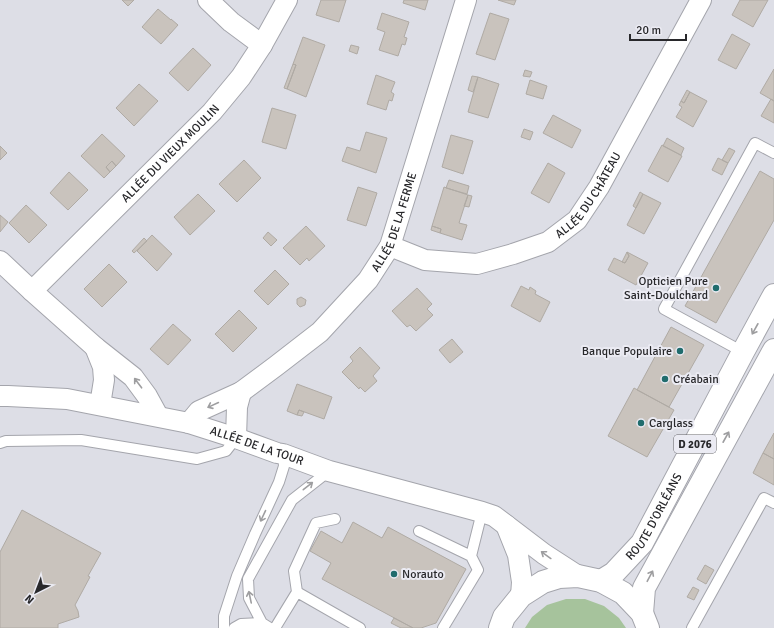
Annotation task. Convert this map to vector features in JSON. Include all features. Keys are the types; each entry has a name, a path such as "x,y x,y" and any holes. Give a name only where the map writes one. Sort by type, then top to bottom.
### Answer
{"main road":[{"name":"ROUTE D'ORLÉANS","path":"601,581 614,573 642,543 774,295"},
{"name":"ROUTE D'ORLÉANS","path":"645,621 644,588 774,350"},
{"path":"500,628 504,617 521,596 543,582 559,577 578,576 601,581 623,592 645,621"}],"street":[{"path":"208,0 231,22 262,45"},
{"name":"ALLÉE DU VIEUX MOULIN","path":"32,291 212,112 241,77 262,45 287,0"},
{"name":"ALLÉE DE LA FERME","path":"189,423 199,411 241,392 320,332 368,280 390,246 466,0"},
{"name":"ALLÉE DU CHÂTEAU","path":"390,246 425,260 477,264 548,242 577,220 599,187 701,0"},
{"path":"0,261 95,347 133,377 147,396 158,416"},
{"path":"95,347 103,367 104,380 100,405"},
{"path":"236,438 237,408 241,392"},
{"name":"ALLÉE DE LA TOUR","path":"0,396 67,399 189,423 329,470 482,512 494,516 550,559 578,576"},
{"path":"506,525 518,555 522,582 521,596"}],"lane":[{"path":"743,352 664,309 756,143 774,153"},
{"path":"0,443 6,441 81,440 197,459 226,451 236,438"},
{"path":"224,628 224,616 237,576 279,482 284,466 283,454"},
{"path":"266,626 249,598 248,579 292,500 329,470"},
{"path":"692,628 764,498 774,503"},
{"path":"443,628 478,570 472,556 482,512"},
{"path":"275,628 296,592 294,571 316,523 335,519"},
{"path":"419,531 472,556"},
{"path":"296,592 360,628"},
{"path":"234,628 240,624 266,626"}],"green space":[{"path":"566,599 585,599 604,606 619,618 626,628 525,628 532,617 547,605"}],"building":[{"path":"122,0 134,0 128,6"},
{"path":"321,0 346,0 339,22 316,15"},
{"path":"404,0 428,0 425,10 403,3"},
{"path":"498,0 516,0 514,5"},
{"path":"740,0 768,0 753,27 732,15"},
{"path":"158,9 178,25 161,44 142,27"},
{"path":"382,13 409,22 404,37 407,38 405,45 402,44 398,56 379,50 385,32 377,29"},
{"path":"490,13 509,19 495,60 476,54"},
{"path":"732,34 750,44 736,69 718,60"},
{"path":"303,37 325,45 306,97 287,89 296,65 293,64"},
{"path":"351,45 359,47 357,54 349,51"},
{"path":"193,48 211,65 188,91 169,73"},
{"path":"293,64 296,65 287,89 284,88"},
{"path":"774,69 774,101 760,93"},
{"path":"525,70 532,72 530,77 523,76"},
{"path":"376,75 395,82 391,92 394,94 392,101 389,100 386,110 367,104"},
{"path":"472,76 478,77 473,92 468,90"},
{"path":"478,77 499,84 488,118 468,112"},
{"path":"530,80 547,86 543,99 526,94"},
{"path":"139,84 158,101 134,126 116,108"},
{"path":"687,90 690,92 684,103 681,101"},
{"path":"690,92 707,101 693,127 676,117 682,107 679,105 681,101 684,103"},
{"path":"771,99 774,101 774,123 761,116"},
{"path":"272,108 296,115 286,149 262,142"},
{"path":"553,115 581,130 572,148 543,133"},
{"path":"524,129 533,132 530,140 521,137"},
{"path":"366,132 387,138 376,173 342,161 347,147 360,151"},
{"path":"102,134 125,156 116,166 112,161 106,167 110,172 104,178 81,156"},
{"path":"451,135 473,141 463,174 442,167"},
{"path":"667,138 684,148 681,155 663,146"},
{"path":"662,145 682,156 668,182 648,171"},
{"path":"0,146 7,153 0,160"},
{"path":"729,148 735,151 728,163 722,160"},
{"path":"718,158 728,163 722,175 712,170"},
{"path":"244,160 261,178 237,202 219,184"},
{"path":"112,161 116,166 110,172 106,167"},
{"path":"548,163 565,173 549,203 531,193"},
{"path":"760,171 774,179 774,220 716,323 685,306"},
{"path":"69,172 88,190 68,210 50,193"},
{"path":"449,180 469,186 467,194 446,188"},
{"path":"358,187 377,193 366,226 347,220"},
{"path":"444,187 468,195 459,223 467,225 462,240 440,233 441,229 432,226"},
{"path":"640,192 643,194 636,208 633,206"},
{"path":"198,194 215,211 190,235 174,217"},
{"path":"643,194 661,203 644,234 627,225"},
{"path":"468,195 472,196 469,207 464,206"},
{"path":"26,205 47,225 29,243 9,223"},
{"path":"0,215 8,222 0,232"},
{"path":"306,226 325,246 309,261 307,258 300,265 283,248"},
{"path":"432,226 441,229 440,233 431,230"},
{"path":"268,232 277,240 271,246 263,238"},
{"path":"152,235 172,254 157,271 137,251"},
{"path":"144,238 147,241 134,253 132,251"},
{"path":"627,252 629,256 625,263 622,262"},
{"path":"627,252 648,263 636,285 608,270 614,258 625,263 629,256"},
{"path":"109,264 127,282 102,307 84,289"},
{"path":"275,270 289,284 268,305 254,291"},
{"path":"521,286 529,290 530,287 536,291 535,294 550,302 540,322 511,306"},
{"path":"417,288 432,304 427,309 433,315 416,331 410,325 407,327 392,311"},
{"path":"301,297 306,300 305,305 300,307 297,304 297,299"},
{"path":"239,310 257,328 233,352 215,334"},
{"path":"173,324 191,340 168,365 150,349"},
{"path":"671,327 704,345 669,407 637,390"},
{"path":"452,339 463,352 450,363 439,350"},
{"path":"360,347 380,368 373,376 377,381 365,392 360,387 359,389 342,372 353,361 350,357"},
{"path":"297,384 332,397 324,419 299,410 297,415 287,411"},
{"name":"Carglass","path":"634,388 674,410 647,457 608,436"},
{"path":"299,410 304,412 302,416 297,415"},
{"path":"774,433 774,459 763,453"},
{"path":"763,453 774,459 774,485 753,473"},
{"path":"22,510 101,553 88,576 90,577 75,605 79,617 58,624 58,628 0,628 0,552"},
{"name":"Norauto","path":"353,522 382,538 388,527 466,569 436,623 421,628 413,628 322,579 331,563 310,551 321,531 342,543"},
{"path":"705,565 714,570 706,584 697,579"},
{"path":"693,587 699,590 694,600 687,597"},
{"path":"394,618 413,628 401,628 391,623"}],"place":[{"name":"Opticien Pure Saint-Doulchard","path":"716,288"},
{"name":"Banque Populaire","path":"680,351"},
{"name":"Créabain","path":"665,379"},
{"name":"Carglass","path":"641,423"},
{"name":"Norauto","path":"394,574"}]}
